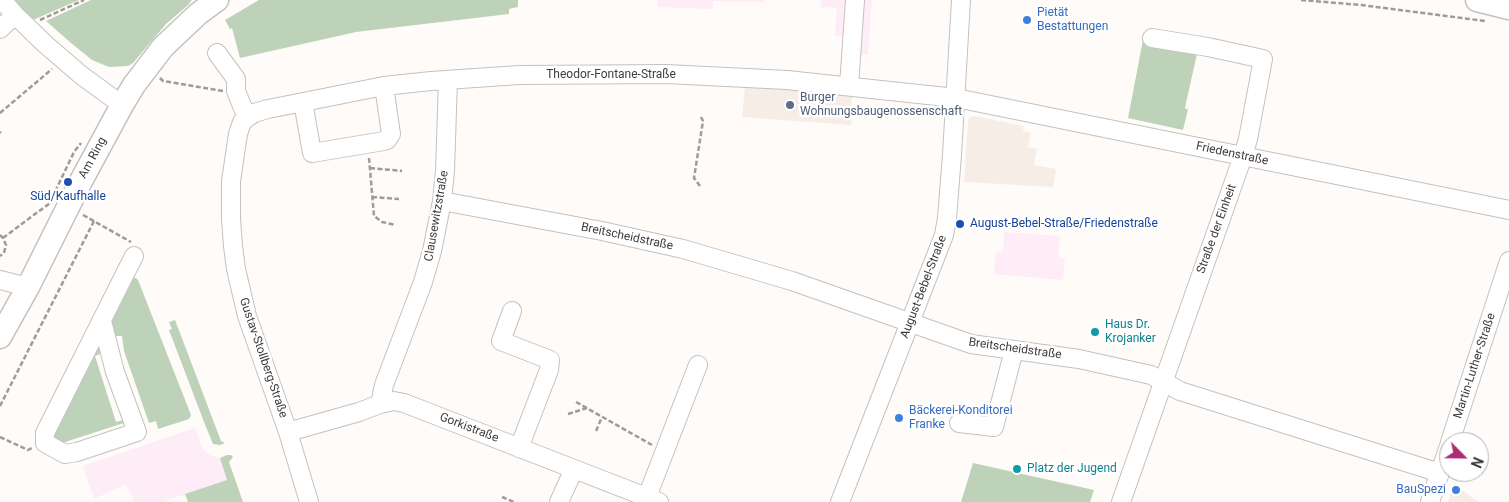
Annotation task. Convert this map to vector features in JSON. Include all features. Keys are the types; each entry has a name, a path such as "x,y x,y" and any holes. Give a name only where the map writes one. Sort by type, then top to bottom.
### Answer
{"main road":[{"name":"Am Ring","path":"0,338 122,105 147,67 179,31 216,0"},
{"path":"1478,0 1509,8"}],"street":[{"path":"2,0 20,21 62,59 122,105"},
{"path":"849,86 854,0"},
{"name":"August-Bebel-Straße","path":"840,502 911,322 946,227 961,0"},
{"path":"0,29 20,21"},
{"name":"Straße der Einheit","path":"1121,502 1248,139 1263,59 1208,47 1152,38"},
{"path":"217,54 236,79 236,91 247,118"},
{"name":"Theodor-Fontane-Straße","path":"247,118 254,113 268,109 384,86 528,75 666,74 754,78 956,98"},
{"name":"Clausewitzstraße","path":"380,404 384,385 429,265 442,201 447,145 448,80"},
{"path":"303,102 312,153 368,144 387,140 391,134 384,86"},
{"name":"Friedenstraße","path":"956,98 1509,210"},
{"name":"Gustav-Stollberg-Straße","path":"247,118 242,122 234,152 231,199 233,246 247,316 288,432 309,502"},
{"name":"Breitscheidstraße","path":"442,201 602,230 683,250 792,281 971,344 1097,362 1151,375 1180,391 1439,473"},
{"path":"102,321 115,372 137,432 70,454 59,451 45,443 45,433 102,321 134,250"},
{"name":"Martin-Luther-Straße","path":"1453,432 1509,261"},
{"path":"0,280 28,287"},
{"path":"512,311 501,340 550,360 549,370 519,448"},
{"path":"959,423 994,427 1014,350"},
{"name":"Gorkistraße","path":"288,432 394,401 404,403 653,500 664,452 698,365"},
{"path":"559,502 574,469"},
{"path":"1430,502 1439,476"}],"path":[{"path":"20,21 84,0"},
{"path":"1301,0 1361,5 1490,22"},
{"path":"0,113 62,59"},
{"path":"147,67 163,81 222,91 227,94"},
{"path":"700,186 694,178 703,121 701,117"},
{"path":"3,238 50,203 55,189 77,147 86,138"},
{"path":"368,144 374,216 385,223 396,225"},
{"path":"370,168 402,171"},
{"path":"372,197 400,199"},
{"path":"68,207 94,221 134,250"},
{"path":"0,406 94,221"},
{"path":"0,235 6,245 6,249 0,256"},
{"path":"576,402 664,452"},
{"path":"568,414 587,408"},
{"path":"596,431 602,417"},
{"path":"0,437 28,450 45,443"},
{"path":"502,497 514,502"}],"shaded area":[{"path":"657,0 765,0 765,2 713,1 713,9 658,7"},
{"path":"821,0 872,0 868,55 848,54 846,37 835,36 837,8 821,7"},
{"path":"745,87 852,95 851,125 742,117"},
{"path":"974,116 1024,126 1023,131 1031,133 1028,147 1037,149 1034,165 1056,169 1053,187 964,182 968,122 969,118"},
{"path":"1004,232 1060,236 1058,256 1065,260 1063,280 994,274 996,252 1003,251"},
{"path":"195,428 203,450 211,456 220,458 227,480 162,502 134,502 126,484 94,499 83,466"},
{"name":"BauSpezi","path":"1453,484 1470,496 1478,502 1448,502"}],"green space":[{"path":"14,0 79,0 33,20"},
{"path":"91,0 192,0 166,24 133,63 128,66 109,67 92,60 46,21"},
{"path":"259,0 518,0 518,7 509,9 509,14 356,32 240,58 232,28 230,29 225,20"},
{"path":"1143,40 1181,45 1197,54 1186,103 1185,109 1188,109 1183,130 1128,118"},
{"path":"131,277 138,280 191,415 189,419 158,429 156,421 149,423 124,351 122,336 112,336 106,320"},
{"path":"175,320 221,441 225,443 220,445 213,444 169,330 172,329 169,322"},
{"path":"100,329 105,352 95,356 116,422 127,419 127,422 59,444 52,432"},
{"path":"227,455 233,457 229,462 243,502 188,502 185,494 227,480 220,458"},
{"path":"973,463 1094,490 1090,502 961,502"}],"place":[{"name":"Pietät Bestattungen","path":"1027,20"},
{"name":"Burger Wohnungsbaugenossenschaft","path":"790,105"},
{"name":"Süd/Kaufhalle","path":"68,182"},
{"name":"August-Bebel-Straße/Friedenstraße","path":"960,224"},
{"name":"Haus Dr. Krojanker","path":"1095,332"},
{"name":"Bäckerei-Konditorei Franke","path":"899,418"},
{"name":"Platz der Jugend","path":"1017,469"},
{"name":"BauSpezi","path":"1456,490"}]}
